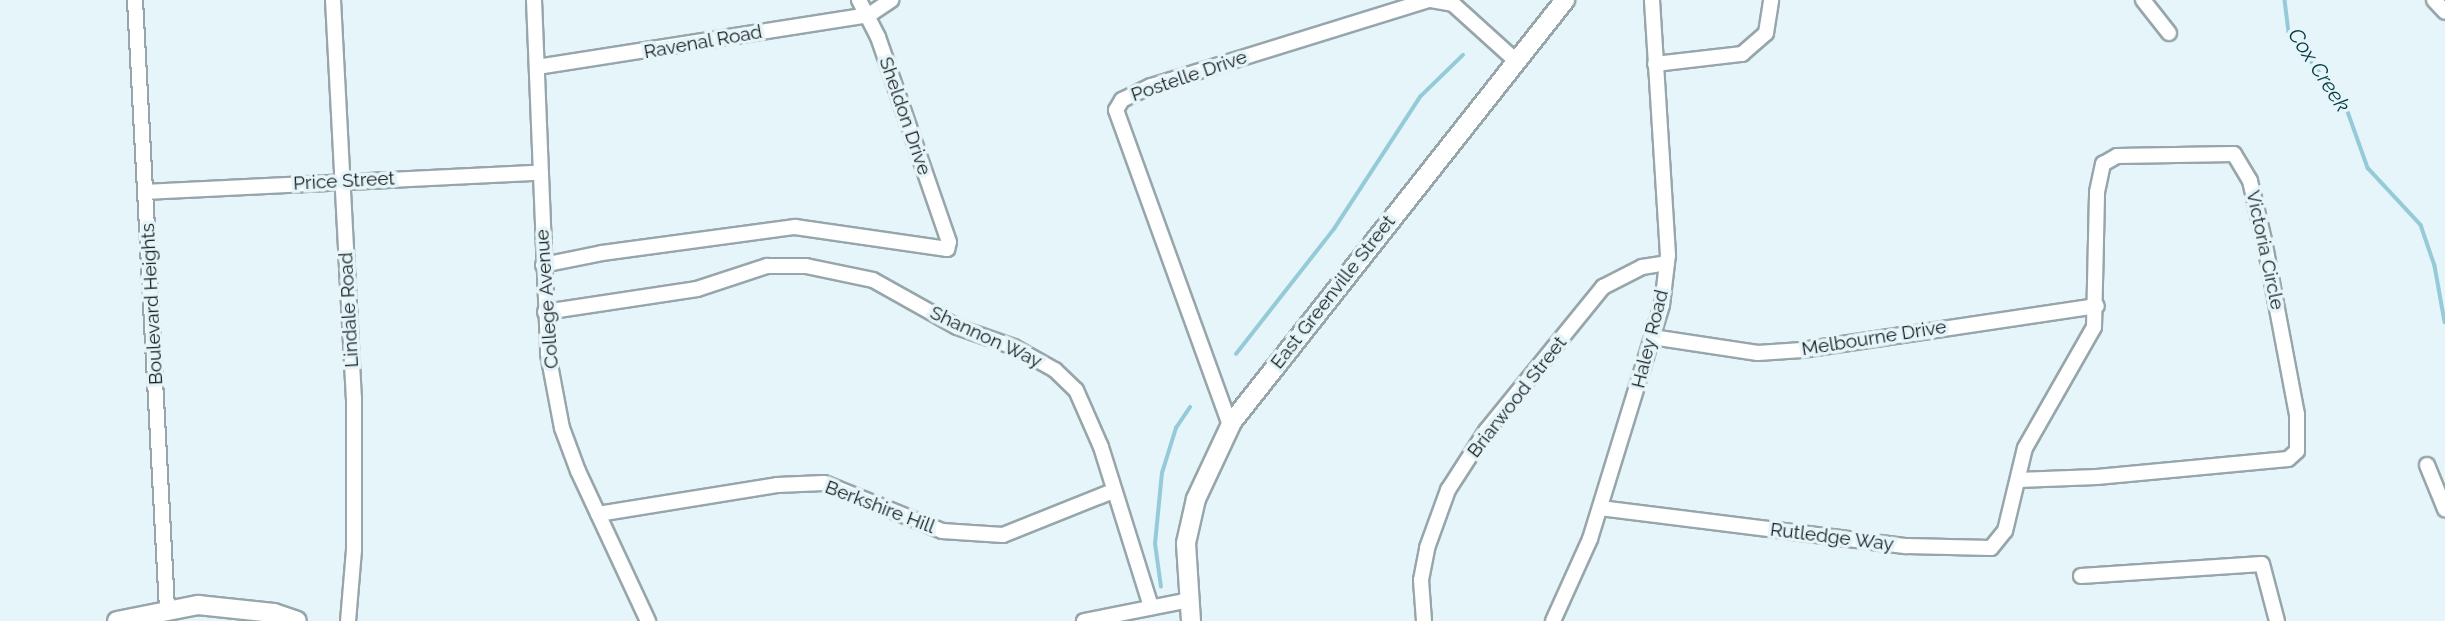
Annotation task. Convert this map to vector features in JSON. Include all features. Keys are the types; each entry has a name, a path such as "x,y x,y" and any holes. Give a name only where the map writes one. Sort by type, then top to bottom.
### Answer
{"main road":[{"name":"East Greenville Street","path":"1191,621 1185,543 1196,499 1230,425 1565,0"},
{"path":"117,621 167,608 198,605 274,613 297,621"}],"street":[{"name":"Boulevard Heights","path":"135,0 167,608"},
{"name":"Lindale Road","path":"333,0 355,496 348,621"},
{"name":"College Avenue","path":"534,0 545,312 562,428 598,514 648,621"},
{"name":"Sheldon Drive","path":"543,265 602,253 795,227 941,251 949,242 869,15 859,0"},
{"path":"869,15 891,0"},
{"name":"Postelle Drive","path":"1230,425 1116,110 1122,100 1150,86 1430,0 1453,4 1516,61"},
{"name":"Haley Road","path":"1553,621 1600,508 1652,337 1667,263 1652,0"},
{"path":"1655,64 1742,54 1766,33 1771,0"},
{"path":"2143,0 2169,33"},
{"path":"2434,0 2445,12"},
{"name":"Ravenal Road","path":"537,67 869,15"},
{"name":"Victoria Circle","path":"2234,154 2250,181 2264,240 2297,414 2297,451 2288,459 2096,477 2018,480 2025,448 2094,327 2097,192 2103,164 2129,155 2234,154"},
{"name":"Price Street","path":"146,192 343,180 541,173"},
{"name":"Briarwood Street","path":"1424,621 1421,580 1427,548 1448,490 1486,431 1603,287 1642,267 1667,263"},
{"name":"Shannon Way","path":"545,312 697,289 767,266 837,269 873,280 957,327 1014,347 1055,370 1076,390 1101,447 1151,607"},
{"name":"Melbourne Drive","path":"1652,337 1758,353 1802,350 2096,306"},
{"path":"2427,465 2445,509"},
{"name":"Rutledge Way","path":"1600,508 1965,551 1991,548 2005,531 2018,480"},
{"name":"Berkshire Hill","path":"598,514 777,485 824,483 942,531 1003,535 1113,491"},
{"path":"2081,576 2262,564 2277,621"},
{"path":"1084,621 1189,600"}],"waterway":[{"name":"Cox Creek","path":"2285,0 2289,32 2347,109 2368,168 2421,225 2435,266 2445,322"},
{"path":"1236,354 1334,229 1420,97 1463,55"},
{"path":"1161,587 1155,544 1162,473 1176,428 1190,407"}]}
